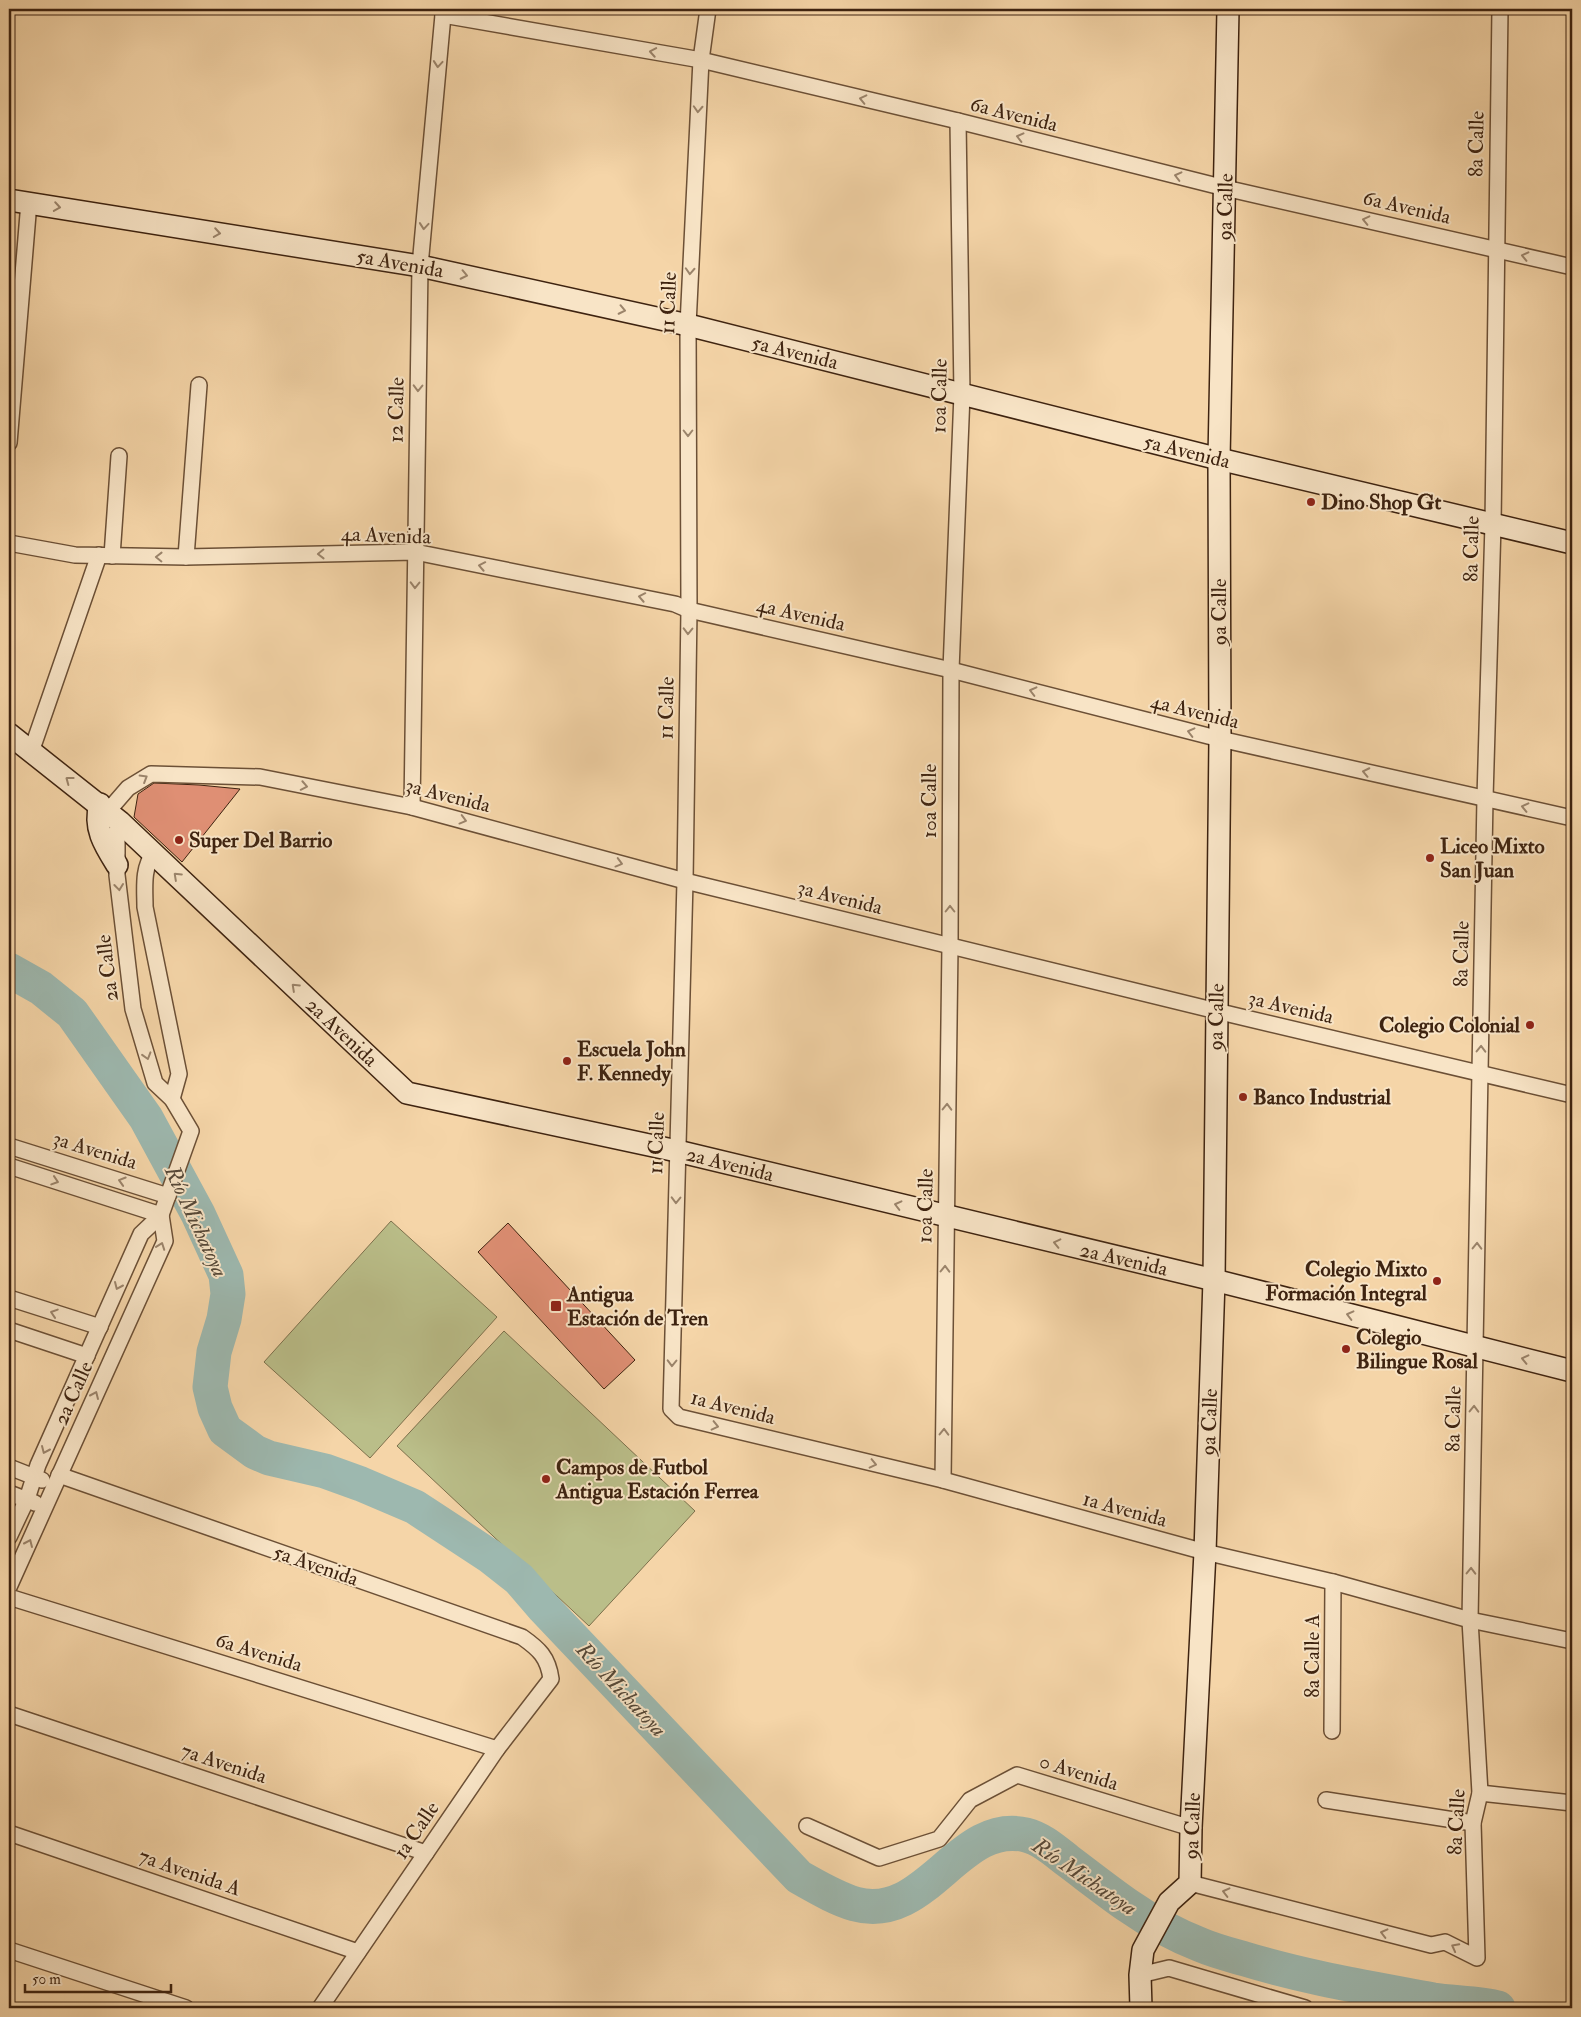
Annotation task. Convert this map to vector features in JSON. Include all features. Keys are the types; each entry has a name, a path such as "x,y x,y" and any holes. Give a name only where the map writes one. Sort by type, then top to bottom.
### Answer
{"main road":[{"name":"9a Calle","path":"1141,2008 1140,1975 1144,1950 1169,1902 1190,1883 1205,1552 1214,1280 1220,739 1219,460 1228,9"},
{"name":"5a Avenida","path":"19,201 420,266 688,325 1219,460 1572,543"},
{"name":"2a Avenida","path":"9,734 109,812 407,1093 677,1151 1214,1280 1475,1348 1572,1371"},
{"path":"109,812 97,815 102,842 117,865"}],"street":[{"name":"11 Calle","path":"671,1409 685,881 689,610 688,325 701,60 708,9"},
{"name":"8a Calle","path":"1190,1883 1431,1945 1445,1942 1477,1958 1473,1822 1480,1793 1470,1620 1485,798 1493,524 1495,249 1500,9"},
{"name":"6a Avenida","path":"439,12 701,60 958,121 1225,188 1572,267"},
{"name":"12 Calle","path":"412,806 420,266 439,12"},
{"name":"10a Calle","path":"943,1480 950,946 951,670 962,394 958,121"},
{"path":"9,443 19,201"},
{"path":"186,557 199,385"},
{"path":"31,752 106,556 119,456"},
{"name":"4a Avenida","path":"9,543 76,555 106,556 186,557 415,552 675,604 689,610 951,670 1220,739 1572,818"},
{"name":"3a Avenida","path":"109,812 128,788 151,774 260,777 412,806 685,881 1216,1011 1572,1095"},
{"path":"154,853 148,860 144,880 145,907 179,1074 172,1099"},
{"name":"2a Calle","path":"9,1536 27,1499 34,1476 141,1234 161,1215 191,1131 172,1099 155,1083 133,1009 117,865"},
{"path":"125,944 151,940"},
{"name":"3a Avenida","path":"9,1146 170,1191"},
{"name":"3a Avenida","path":"9,1166 161,1215"},
{"name":"2a Calle","path":"9,1587 165,1241 161,1215"},
{"path":"9,1298 100,1328"},
{"path":"9,1330 87,1356"},
{"name":"1a Avenida","path":"671,1409 679,1417 943,1480 1205,1552 1333,1582 1470,1620 1572,1641"},
{"name":"5a Avenida","path":"9,1467 34,1476 57,1480 522,1637 536,1647 549,1664 551,1679"},
{"path":"9,1493 45,1508"},
{"name":"8a Calle A","path":"1332,1731 1333,1582"},
{"name":"6a Avenida","path":"9,1596 497,1749"},
{"name":"1a Calle","path":"320,2008 497,1749 551,1679"},
{"name":"7a Avenida","path":"9,1714 426,1853"},
{"name":"0 Avenida","path":"807,1826 878,1858 939,1838 970,1800 1017,1776 1191,1828"},
{"path":"1480,1793 1572,1804"},
{"path":"1326,1800 1473,1822"},
{"name":"7a Avenida A","path":"9,1832 358,1952"},
{"path":"9,1950 186,2008"},
{"path":"1140,1975 1169,1968 1304,2008"}],"green space":[{"path":"391,1221 497,1317 370,1458 264,1362"},
{"name":"Campos de Futbol Antigua Estación Ferrea","path":"504,1331 695,1511 589,1626 397,1446"}],"building":[{"name":"Super Del Barrio","path":"154,783 240,789 182,862 134,817 138,794"},
{"name":"Antigua Estación de Tren","path":"508,1223 635,1360 604,1389 478,1252"}],"waterway":[{"name":"Río Michatoya","path":"9,970 41,988 72,1013 146,1118 198,1214 226,1275 228,1294 224,1319 214,1352 210,1387 215,1408 225,1430 255,1452 269,1458 325,1471 415,1507 491,1557 519,1579 544,1608 799,1877 848,1902 880,1906 903,1899 923,1887 961,1855 981,1842 1002,1834 1026,1835 1048,1846 1145,1917 1172,1932 1206,1947 1268,1966 1339,1982 1433,2000 1498,2008"}],"place":[{"name":"Dino Shop Gt","path":"1311,502"},
{"name":"Super Del Barrio","path":"179,840"},
{"name":"Liceo Mixto San Juan","path":"1430,858"},
{"name":"Colegio Colonial","path":"1530,1025"},
{"name":"Escuela John F. Kennedy","path":"567,1061"},
{"name":"Banco Industrial","path":"1243,1097"},
{"name":"Colegio Mixto Formación Integral","path":"1437,1281"},
{"name":"Antigua Estación de Tren","path":"556,1306"},
{"name":"Colegio Bilingue Rosal","path":"1346,1349"},
{"name":"Campos de Futbol Antigua Estación Ferrea","path":"546,1479"}]}
